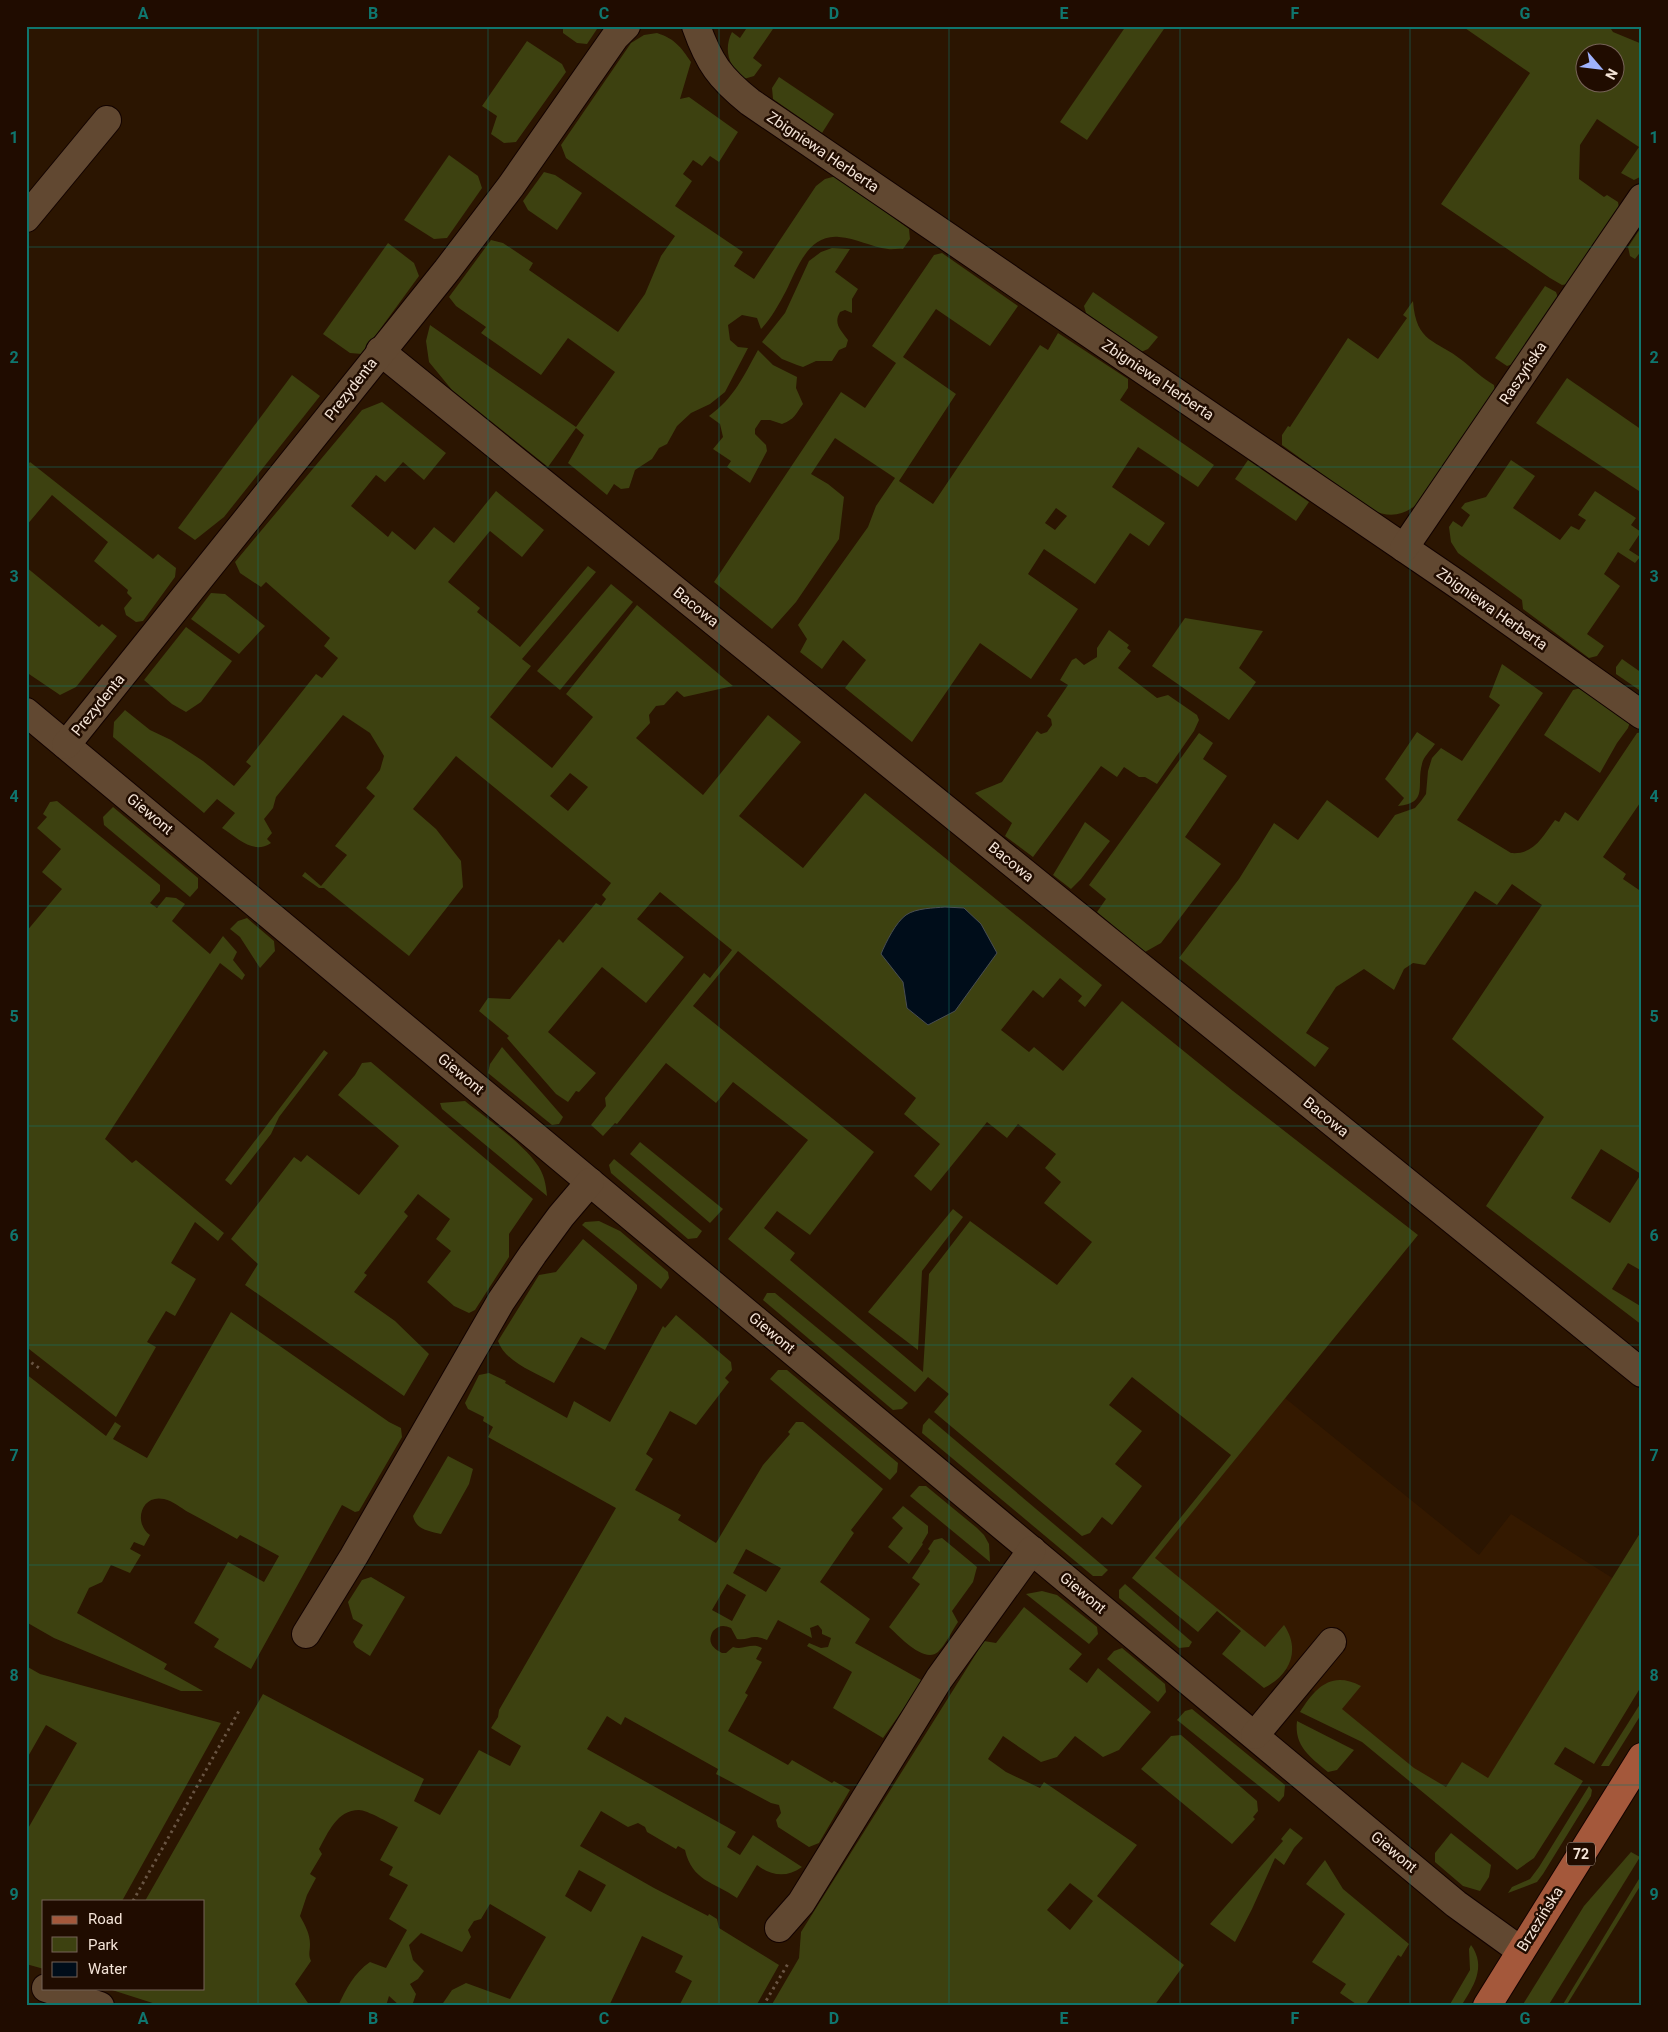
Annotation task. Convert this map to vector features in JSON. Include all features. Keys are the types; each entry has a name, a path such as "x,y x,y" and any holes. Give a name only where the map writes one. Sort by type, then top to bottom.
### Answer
{"main road":[{"name":"Brzezińska","path":"1487,2006 1642,1757"}],"street":[{"name":"Prezydenta","path":"66,745 380,351 448,270 492,212 615,36 626,26"},
{"name":"Zbigniewa Herberta","path":"696,26 704,48 716,70 731,87 750,102 1404,548 1642,715"},
{"path":"26,218 108,120"},
{"name":"Raszyńska","path":"1404,548 1642,198"},
{"name":"Bacowa","path":"380,351 1642,1374"},
{"name":"Giewont","path":"26,712 1456,1904 1521,1951"},
{"path":"306,1634 354,1556 501,1302 538,1246 590,1182"},
{"path":"779,1928 801,1903 939,1679 1032,1550"},
{"path":"1255,1735 1332,1642"},
{"path":"45,1990 100,2006"}],"path":[{"path":"26,1359 42,1370"},
{"path":"134,1900 240,1709"},
{"path":"764,2006 790,1961 779,1928"}],"shaded area":[{"path":"1285,1398 1479,1555 1511,1514 1633,1591 1482,1832 1154,1558"}],"green space":[{"path":"563,26 599,26 587,44 577,43 563,33"},
{"path":"748,26 775,26 753,58 762,65 754,76 744,79 731,64 728,45 732,32 740,38"},
{"path":"1126,26 1166,26 1087,140 1060,122"},
{"path":"1462,26 1609,26 1613,32 1642,44 1642,176 1634,180 1621,173 1639,147 1597,119 1580,145 1579,179 1604,197 1607,195 1618,202 1619,208 1568,284 1562,285 1550,278 1441,204 1530,73"},
{"path":"657,33 677,44 691,62 680,99 689,97 738,132 719,162 710,156 702,166 693,160 683,174 692,181 675,206 743,252 734,266 754,279 816,186 825,179 836,176 909,229 910,239 903,249 882,248 839,237 819,241 799,263 775,311 761,329 757,318 742,315 728,325 730,340 738,347 748,348 725,392 710,404 691,413 677,426 667,444 659,448 652,459 635,470 629,488 621,489 614,484 607,495 568,463 584,435 576,428 548,467 452,390 429,362 426,341 430,325 576,427 615,372 568,338 541,375 481,333 486,327 456,306 449,297 491,240 503,243 533,263 529,270 618,332 645,294 661,256 675,236 566,158 561,145 631,43 644,35"},
{"path":"527,41 562,64 566,72 516,142 504,143 491,134 497,116 482,106"},
{"path":"779,77 834,114 822,133 773,99 772,88"},
{"path":"449,155 478,176 482,188 447,238 434,239 404,220"},
{"path":"544,172 555,175 582,193 557,230 528,210 523,201"},
{"path":"1642,226 1642,250 1635,259 1630,256 1628,247"},
{"path":"388,243 414,263 419,276 362,354 350,353 323,334"},
{"path":"832,248 850,249 835,272 858,289 852,299 852,313 845,310 840,312 837,320 839,327 848,340 846,347 839,350 832,361 816,361 803,367 782,359 762,342 785,313 809,261 821,252"},
{"path":"942,253 1018,306 990,346 936,309 903,357 956,394 899,481 933,504 1040,345 1048,350 1058,333 1128,379 1128,388 1120,400 1214,465 1198,487 1138,447 1112,487 1165,523 1149,546 1130,533 1095,584 1044,549 1028,574 1078,609 1031,679 980,643 912,742 845,688 866,660 843,640 822,669 800,652 807,639 798,625 868,527 876,506 895,478 835,438 811,474 828,484 844,497 839,539 796,602 772,629 714,582 841,392 865,408 896,363 872,346 934,255","holes":["1056,508 1067,516 1055,530 1045,523"]},
{"path":"1545,286 1556,292 1558,298 1513,364 1507,366 1495,358"},
{"path":"1093,292 1158,337 1148,349 1141,352 1086,313 1084,306"},
{"path":"1413,301 1418,325 1423,333 1494,385 1495,392 1418,503 1407,511 1390,515 1372,510 1282,445 1282,435 1288,426 1290,427 1348,338 1378,359 1407,318 1403,315"},
{"path":"758,350 773,365 797,377 796,388 803,404 792,418 782,424 770,420 761,420 755,429 755,434 766,445 767,451 750,483 727,467 731,461 713,449 723,437 720,424 709,416 732,394"},
{"path":"292,375 320,396 224,517 195,540 178,528"},
{"path":"1567,378 1642,430 1642,493 1536,423"},
{"path":"382,402 446,453 424,480 403,462 385,482 376,475 351,506 388,537 392,531 415,550 434,527 454,543 496,491 544,530 522,557 490,531 448,582 480,608 477,612 520,647 588,566 596,572 522,659 531,666 490,717 552,768 593,717 566,694 637,605 733,686 684,697 677,691 664,705 656,706 649,715 650,723 636,738 703,795 768,715 801,742 739,816 803,868 865,793 1102,985 1085,1007 1078,1001 1082,996 1060,978 1043,998 1033,990 1001,1030 1029,1052 1034,1047 1063,1071 1122,1001 1233,1091 1418,1235 1155,1558 1265,1647 1284,1625 1292,1644 1292,1652 1286,1669 1273,1683 1264,1688 1222,1654 1241,1631 1217,1611 1198,1632 1132,1578 1231,1455 1132,1377 1109,1405 1142,1431 1115,1464 1142,1486 1112,1525 1102,1517 1090,1533 1082,1536 934,1412 949,1394 928,1377 915,1392 728,1239 808,1140 733,1082 716,1103 666,1063 617,1124 615,1123 603,1136 591,1125 606,1106 605,1098 704,973 710,978 732,950 660,892 637,919 684,957 646,1003 602,967 548,1032 596,1073 579,1092 576,1091 568,1102 556,1094 507,1038 509,1036 479,1011 488,998 510,999 559,939 563,943 596,903 601,906 606,899 602,895 611,883 456,756 413,809 436,829 461,861 463,887 409,956 324,888 319,888 302,876 305,872 321,886 347,855 335,846 375,796 366,788 380,770 384,756 370,733 343,715 276,797 273,808 264,819 272,833 267,839 271,843 258,847 246,844 222,828 235,813 217,799 204,813 113,737 114,722 125,710 150,730 171,740 203,761 234,786 251,766 246,762 316,674 322,678 338,658 324,646 330,638 266,582 261,587 240,573 235,562 362,410","holes":["570,773 588,787 568,811 550,796","738,951 916,1098 904,1114 940,1144 914,1176 931,1191 987,1122 1007,1138 1018,1124 1056,1154 1045,1168 1061,1182 1044,1203 1092,1242 1057,1285 970,1221 929,1274 923,1372 790,1260 795,1253 764,1228 777,1211 810,1235 874,1152 693,1006","903,982 928,1025 907,1008"]},
{"path":"1248,460 1309,502 1296,521 1235,479"},
{"path":"1511,460 1535,476 1513,508 1560,540 1571,526 1579,530 1586,520 1578,515 1595,491 1636,518 1631,525 1641,532 1629,550 1640,557 1635,563 1618,552 1604,574 1620,586 1587,634 1604,646 1597,656 1589,658 1523,609 1522,600 1458,553 1451,542 1449,527 1453,521 1462,527 1470,515 1461,508 1465,503 1486,497"},
{"path":"30,462 153,559 158,554 176,568 175,577 143,621 136,622 126,615 124,608 132,598 127,593 128,590 94,561 108,542 52,495 26,526 26,467"},
{"path":"26,567 99,627 102,624 117,636 76,687 60,695 26,672"},
{"path":"611,584 633,602 560,690 537,671"},
{"path":"211,593 225,594 265,626 239,654 191,619"},
{"path":"1185,618 1263,631 1239,668 1256,682 1229,720 1152,666"},
{"path":"186,627 232,661 201,702 186,712 172,704 144,680"},
{"path":"1109,630 1129,645 1127,648 1131,651 1118,668 1157,698 1168,695 1197,715 1199,720 1194,731 1157,784 1145,777 1139,777 1124,767 1117,777 1101,766 1033,857 1005,836 1012,823 975,793 1002,782 1037,731 1041,734 1047,732 1052,725 1051,719 1047,716 1068,685 1060,680 1072,660 1076,658 1084,665 1097,657 1097,648"},
{"path":"1622,659 1642,673 1642,692 1616,674 1616,667"},
{"path":"1502,664 1543,693 1457,820 1511,853 1519,853 1532,848 1555,820 1559,822 1565,812 1578,821 1637,733 1642,732 1642,804 1640,803 1603,857 1626,874 1623,879 1642,892 1642,1271 1628,1263 1612,1289 1642,1307 1642,1325 1486,1206 1544,1117 1452,1039 1542,905 1512,884 1497,905 1475,891 1425,965 1413,963 1404,969 1394,990 1364,969 1336,987 1306,1033 1329,1048 1315,1067 1179,958 1239,879 1274,823 1298,840 1327,800 1378,838 1395,815 1415,808 1426,794 1428,771 1432,758 1441,748 1462,761 1500,705 1489,697","holes":["1601,1149 1641,1174 1610,1223 1571,1198"]},
{"path":"1581,688 1630,722 1600,773 1544,735 1573,690"},
{"path":"1417,732 1435,744 1423,761 1418,797 1408,804 1398,806 1404,798 1385,779"},
{"path":"1199,733 1213,743 1203,759 1227,776 1185,837 1221,864 1161,943 1145,952 1097,912 1106,899 1089,885"},
{"path":"57,801 160,885 160,891 150,903 157,908 166,897 176,898 185,904 172,921 210,954 223,936 237,952 233,960 245,975 242,980 220,963 105,1139 132,1163 136,1160 224,1233 218,1241 195,1222 171,1263 196,1279 175,1316 166,1311 147,1342 156,1347 116,1417 29,1349 26,1353 26,932 62,889 42,872 61,849 37,828 47,817 43,814 50,802"},
{"path":"113,807 198,878 198,888 190,897 104,825 103,817"},
{"path":"1085,822 1110,841 1071,889 1053,875"},
{"path":"247,918 274,941 275,951 260,968 240,937 230,929 238,921"},
{"path":"502,1047 563,1117 559,1124 552,1125 488,1073 490,1064"},
{"path":"324,1050 328,1053 279,1117 271,1134 231,1185 225,1180"},
{"path":"371,1062 533,1199 509,1234 509,1257 475,1310 469,1313 454,1306 427,1282 451,1251 436,1239 450,1219 418,1194 404,1212 408,1216 364,1273 367,1275 354,1292 395,1321 429,1354 404,1396 245,1285 258,1264 231,1239 294,1157 301,1162 307,1155 359,1195 399,1146 338,1095 355,1075 362,1063"},
{"path":"465,1101 530,1155 543,1175 547,1196 442,1109 440,1103"},
{"path":"640,1142 723,1209 710,1223 630,1154"},
{"path":"614,1159 702,1231 697,1238 688,1239 611,1173 609,1165"},
{"path":"953,1209 963,1217 922,1271 918,1350 868,1312"},
{"path":"599,1221 620,1231 668,1272 669,1278 661,1289 582,1225 585,1222"},
{"path":"583,1239 633,1281 637,1285 637,1289 605,1350 581,1337 554,1383 514,1361 507,1355 498,1341 539,1275 556,1272"},
{"path":"767,1293 775,1293 908,1403 902,1409 893,1410 763,1300"},
{"path":"231,1312 389,1422 401,1428 402,1437 359,1511 355,1512 342,1505 251,1669 214,1647 219,1639 194,1623 228,1562 264,1582 279,1556 240,1535 237,1539 167,1500 156,1499 145,1505 141,1517 142,1524 150,1535 144,1546 134,1542 130,1549 141,1555 130,1573 111,1565 102,1582 89,1588 77,1613 167,1664 164,1669 203,1691 181,1691 54,1638 26,1622 26,1374 106,1436 115,1422 121,1426 113,1439 147,1458"},
{"path":"676,1315 731,1362 732,1370 725,1378 729,1382 696,1425 670,1411 646,1454 653,1459 635,1490 681,1515 678,1520 716,1543 763,1465 790,1434 788,1432 796,1422 803,1422 883,1489 851,1530 854,1533 820,1582 870,1619 855,1643 923,1681 883,1738 833,1708 852,1672 807,1646 809,1643 821,1648 828,1647 831,1638 822,1634 822,1630 818,1625 810,1628 812,1638 778,1620 767,1640 757,1637 737,1639 731,1628 726,1626 719,1627 713,1631 710,1638 712,1644 722,1653 726,1653 733,1647 758,1646 762,1648 756,1659 762,1662 745,1693 748,1695 728,1731 788,1765 792,1760 832,1783 834,1781 850,1790 819,1843 809,1847 778,1827 776,1820 781,1813 779,1805 771,1803 716,1774 718,1769 625,1717 621,1725 607,1716 587,1749 736,1832 727,1847 740,1855 753,1835 802,1867 791,1873 779,1874 768,1872 757,1865 737,1898 698,1875 688,1860 685,1850 678,1846 676,1849 647,1832 645,1827 638,1823 628,1827 601,1811 580,1846 654,1888 708,1916 709,1914 717,1919 719,1928 779,1965 756,2006 679,2006 692,1981 675,1972 683,1956 642,1936 609,2006 441,2006 452,1990 466,1983 510,1999 546,1937 490,1904 481,1919 474,1921 468,1930 471,1937 462,1952 421,1933 409,1945 413,1960 424,1971 418,1979 410,1984 416,1994 412,2006 400,2006 389,1996 386,2006 338,2006 351,1982 364,1966 370,1962 386,1968 407,1930 389,1919 408,1885 389,1875 393,1867 380,1860 398,1827 372,1814 359,1810 345,1814 334,1824 319,1849 322,1854 310,1874 316,1878 307,1895 300,1916 309,1937 311,1961 295,1984 310,2006 162,2006 112,1990 205,1990 205,1900 146,1900 263,1694 424,1779 414,1801 440,1815 479,1750 510,1766 521,1746 491,1728 498,1717 499,1710 616,1508 488,1437 493,1427 483,1421 484,1417 468,1409 465,1403 479,1375 489,1373 506,1381 505,1383 567,1418 574,1401 610,1422 663,1326 665,1328","holes":["746,1549 781,1568 766,1592 733,1573","727,1584 746,1595 732,1621 712,1610","579,1870 606,1885 591,1912 565,1896"]},
{"path":"778,1370 787,1370 898,1463 897,1472 890,1480 770,1379"},
{"path":"929,1418 1108,1570 1102,1576 1093,1576 922,1433 923,1425"},
{"path":"448,1456 473,1469 469,1484 441,1534 420,1527 413,1516"},
{"path":"919,1486 926,1486 984,1535 989,1544 990,1562 910,1496"},
{"path":"903,1506 928,1526 928,1533 923,1544 909,1564 888,1547 903,1528 892,1518"},
{"path":"1642,1530 1642,1685 1594,1764 1565,1747 1554,1764 1583,1781 1534,1858 1517,1870 1362,1742 1300,1712 1318,1689 1325,1684 1341,1680 1350,1682 1361,1686 1342,1709 1414,1768 1446,1787 1462,1762 1488,1778"},
{"path":"942,1538 977,1567 973,1582 952,1611 958,1622 938,1652 932,1655 919,1652 889,1627 920,1584 912,1578 930,1551 928,1549 934,1540"},
{"path":"371,1577 405,1597 370,1656 356,1647 353,1642 363,1625 353,1619 348,1602 362,1580"},
{"path":"1125,1584 1192,1642 1189,1647 1179,1648 1119,1598 1119,1590"},
{"path":"1042,1591 1057,1595 1097,1627 1098,1634 1089,1644 1026,1594"},
{"path":"1024,1607 1082,1654 1069,1669 1087,1683 1098,1668 1151,1712 1119,1750 1103,1757 1075,1736 1057,1757 1041,1762 1003,1736 988,1759 1006,1772 1040,1788 1044,1782 1137,1845 1097,1896 1184,1965 1154,2006 771,2006 799,1958 801,1932 984,1641 996,1643","holes":["1070,1883 1093,1901 1070,1930 1047,1910"]},
{"path":"1122,1648 1165,1684 1166,1692 1158,1702 1107,1659 1114,1651"},
{"path":"26,1666 40,1674 221,1723 123,1900 42,1900 42,1968 26,1964 26,1832 77,1743 46,1725 26,1760"},
{"path":"1642,1701 1642,1713 1609,1766 1601,1766"},
{"path":"1192,1709 1285,1785 1284,1796 1279,1802 1177,1720 1185,1711"},
{"path":"1297,1721 1354,1750 1337,1770 1328,1772 1309,1756 1301,1744 1298,1737"},
{"path":"1181,1735 1257,1801 1258,1811 1253,1817 1255,1819 1232,1844 1141,1769 1171,1736"},
{"path":"1589,1786 1592,1790 1591,1796 1537,1882 1508,1893 1512,1887 1530,1879"},
{"path":"1290,1828 1303,1838 1294,1848 1284,1865 1275,1858 1235,1942 1210,1924 1283,1841 1281,1839"},
{"path":"1451,1833 1491,1865 1489,1877 1480,1891 1463,1886 1435,1862 1435,1853"},
{"path":"1631,1852 1640,1857 1548,2006 1522,2006 1584,1906"},
{"path":"1325,1860 1343,1889 1409,1944 1401,1957 1398,1955 1365,2006 1359,2006 1340,1993 1346,1984 1312,1962 1345,1914 1306,1884"},
{"path":"1642,1874 1642,1883 1566,2006 1562,2006"},
{"path":"1471,1945 1478,1961 1474,1984 1461,2006 1449,2006 1470,1970 1469,1949"}],"water":[{"path":"945,907 964,908 981,924 997,953 955,1011 928,1025 907,1008 903,982 881,954 895,927 906,915 920,910"}]}
